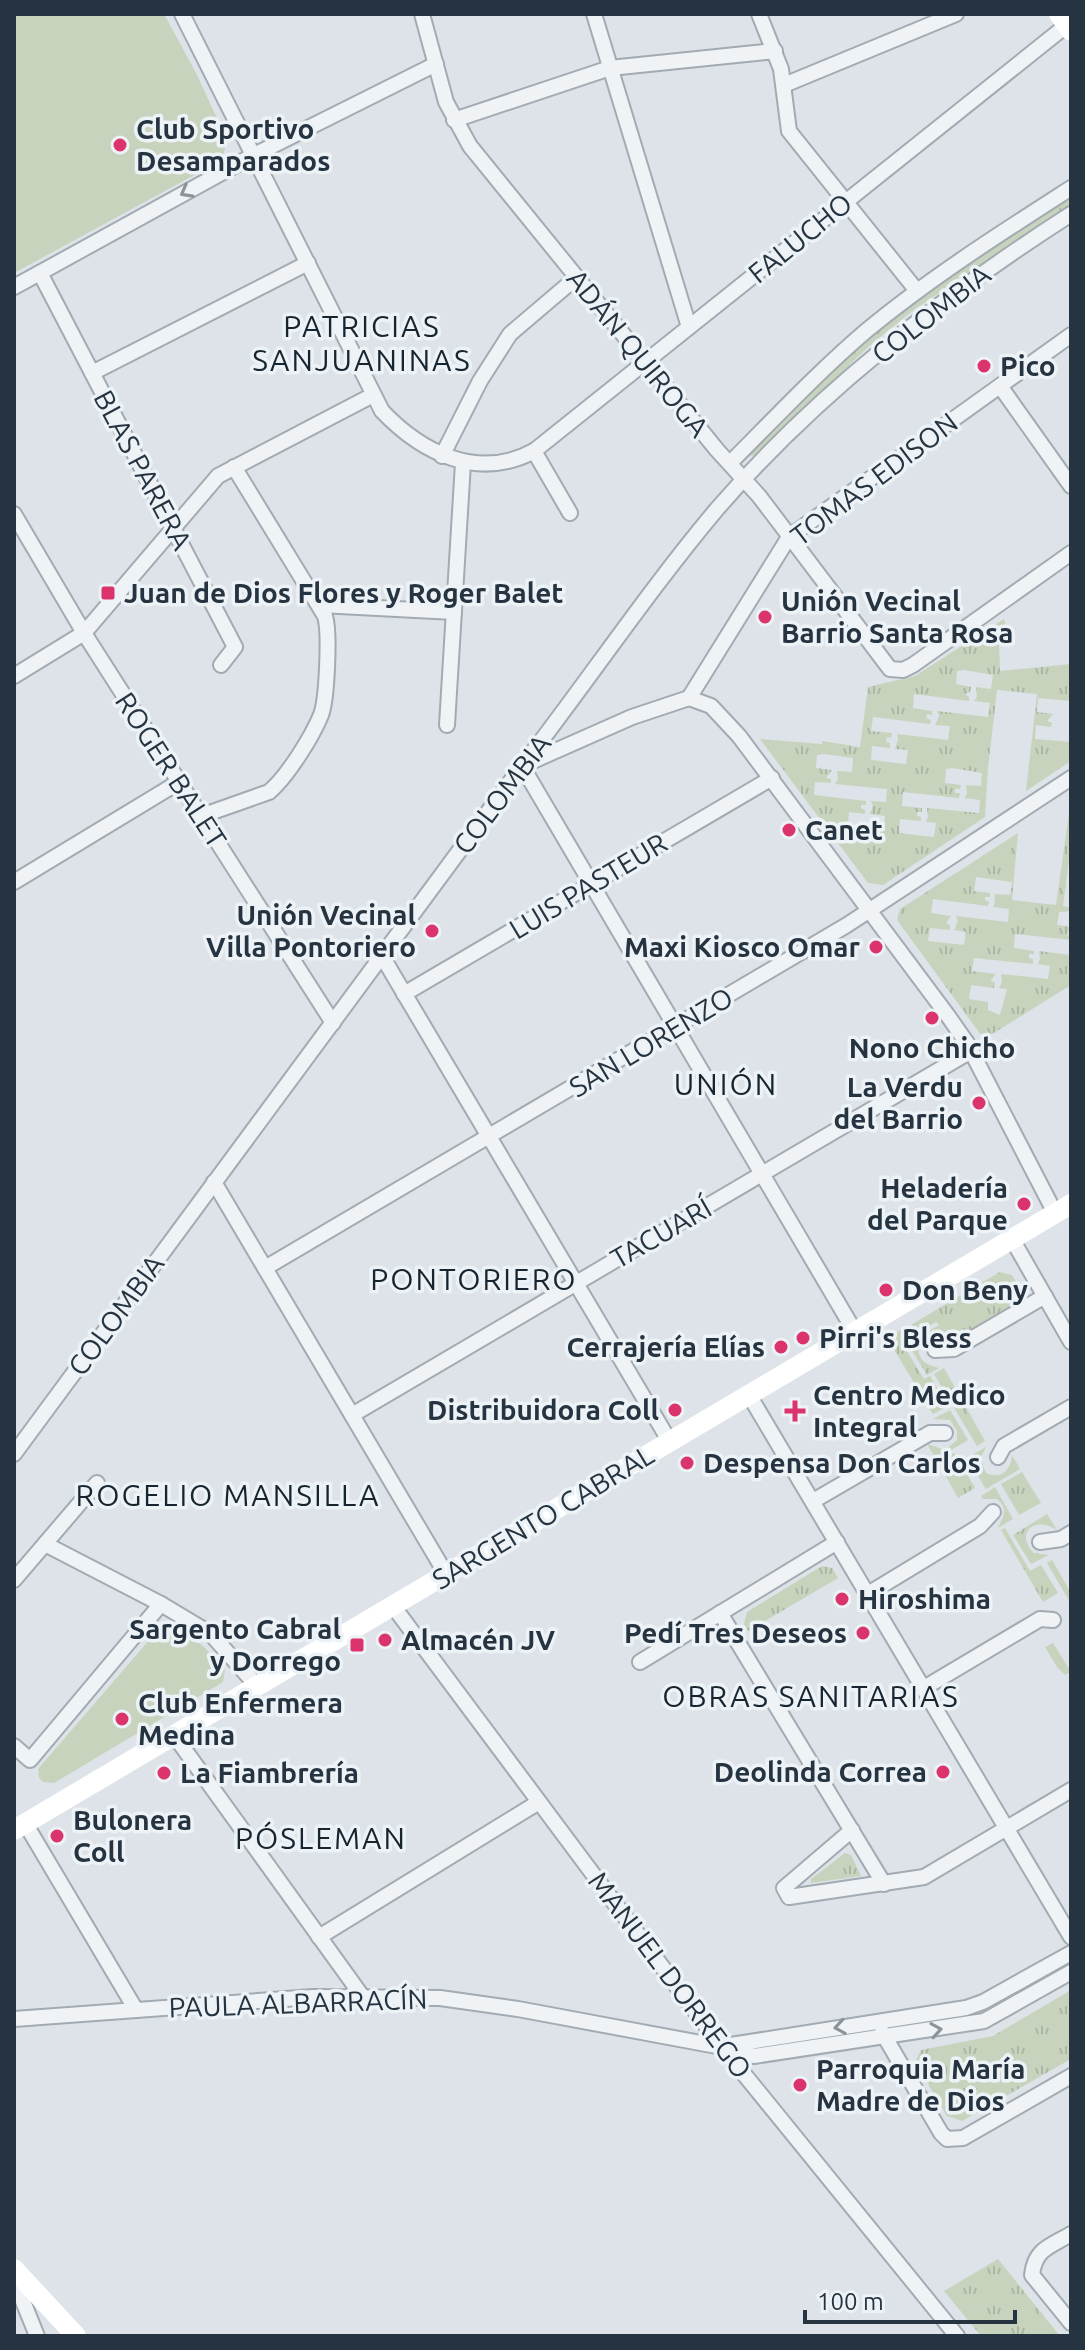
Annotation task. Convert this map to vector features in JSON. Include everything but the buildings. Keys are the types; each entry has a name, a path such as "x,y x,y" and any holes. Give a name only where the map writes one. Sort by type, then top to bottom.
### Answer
{"main road":[{"name":"SARGENTO CABRAL","path":"20,1827 1063,1209"},
{"path":"14,2269 76,2336"}],"street":[{"path":"182,14 373,395 393,422 426,447 463,463 447,725"},
{"name":"ADÁN QUIROGA","path":"422,14 454,120 470,146 745,480 885,664 894,670 913,665 1071,553"},
{"path":"594,14 689,327"},
{"path":"759,14 775,51 784,85 789,131 917,291"},
{"path":"784,85 956,14"},
{"name":"FALUCHO","path":"463,463 511,459 534,451 1066,23"},
{"path":"454,120 610,68 775,51"},
{"path":"14,287 254,155 436,64"},
{"name":"COLOMBIA","path":"730,463 840,355 917,291 1071,188"},
{"name":"COLOMBIA","path":"14,1454 661,578 745,480 891,342 949,296 1071,214"},
{"path":"92,373 308,263"},
{"name":"BLAS PARERA","path":"40,273 235,647 221,665"},
{"path":"442,456 480,381 510,334 577,277"},
{"name":"TOMAS EDISON","path":"689,698 789,537 1071,335"},
{"path":"1000,386 1071,486"},
{"path":"14,676 84,633 218,476 373,395"},
{"path":"534,451 570,513"},
{"path":"201,816 269,792 277,785 313,729 324,705 328,623 320,605 234,467"},
{"name":"ROGER BALET","path":"14,514 84,633 333,1023"},
{"path":"320,605 454,612"},
{"path":"855,1332 522,766 619,722 689,698 711,706 725,718 772,778 953,1023 1063,1209"},
{"name":"LUIS PASTEUR","path":"404,994 772,778"},
{"name":"SAN LORENZO","path":"265,1268 677,1027 870,910 1071,778"},
{"path":"14,882 179,782"},
{"path":"382,956 670,1442"},
{"name":"TACUARÍ","path":"352,1415 971,1051"},
{"path":"214,1182 446,1574"},
{"path":"1012,1239 1071,1342"},
{"path":"935,1350 954,1349 1045,1296"},
{"path":"749,1395 1071,1937"},
{"path":"998,1457 1004,1446 1071,1407"},
{"path":"813,1501 930,1433 945,1433"},
{"path":"14,1580 97,1483"},
{"path":"868,1594 980,1526 993,1512"},
{"path":"1040,1542 1061,1539 1071,1533"},
{"path":"640,1662 837,1542"},
{"path":"45,1544 161,1604 211,1634 257,1686"},
{"path":"14,1746 30,1760 161,1604"},
{"name":"MANUEL DORREGO","path":"393,1606 722,2047 957,2336"},
{"path":"720,1613 884,1884"},
{"path":"924,1688 1040,1619 1053,1620"},
{"path":"174,1735 362,1996"},
{"path":"852,1830 784,1888 789,1897 914,1880 932,1873 1071,1790"},
{"path":"319,1937 539,1802"},
{"path":"20,1827 136,2010"},
{"name":"PAULA ALBARRACÍN","path":"722,2047 975,2005 1071,1953"},
{"name":"PAULA ALBARRACÍN","path":"14,2019 262,2000 362,1996 440,1998 479,2002 722,2047 754,2056 984,2021 1071,1972"},
{"path":"876,2022 947,2139 963,2138 1071,2076"},
{"path":"1071,2234 1037,2254 1032,2275 1071,2323"},
{"path":"14,2279 37,2336"}],"green space":[{"name":"Club Sportivo Desamparados","path":"14,14 164,14 227,140 222,160 14,273"},
{"path":"1071,196 1071,204 911,312 867,348 755,456 749,455 806,395 862,343 937,284"},
{"path":"1004,619 1009,635 999,640 1000,671 1071,664 1071,701 1038,698 1037,712 1053,714 1047,721 1052,723 1051,727 1036,725 1035,739 1071,742 1071,761 1026,791 1037,694 997,690 985,817 883,885 868,883 760,739 822,744 822,741 860,747 868,687 915,676","holes":["957,671 993,675 991,689 976,687 977,697 974,701 990,703 988,717 937,711 939,716 935,725 950,726 948,740 897,734 895,749 908,750 906,764 871,760 872,746 890,748 890,743 886,742 892,733 871,731 873,717 930,724 931,720 926,718 927,714 932,715 932,711 913,708 914,694 969,701 965,694 970,692 971,687 956,684","817,755 853,758 852,772 837,771 835,784 887,789 886,802 871,801 870,814 885,816 884,829 848,826 849,812 865,814 861,805 866,805 866,801 814,795 815,782 831,783 831,779 826,778 832,770 816,768","946,769 982,773 981,786 966,785 964,798 980,800 979,813 927,808 926,822 936,823 934,837 899,833 900,819 921,821 917,812 922,812 922,808 902,806 903,792 959,798 960,793 955,793 955,789 960,789 961,785 945,783"]},
{"path":"1071,799 1071,845 1063,906 1071,908 1071,911 1059,912 1057,925 1071,927 1067,935 1071,936 1071,940 1015,934 1014,948 1034,951 1034,954 1029,954 1033,964 974,958 972,971 996,974 990,981 995,982 994,988 971,985 969,999 988,1002 988,1010 1000,1015 1007,989 999,988 1001,974 1048,979 1050,966 1038,964 1039,951 1071,955 1071,985 984,1039 897,920 900,909 1018,833 1012,900 1056,905","holes":["976,877 1012,882 1010,895 995,894 994,907 1009,909 1008,922 956,916 958,921 954,930 966,932 964,945 928,941 930,928 950,930 950,925 946,923 951,916 931,913 933,899 988,906 985,897 990,897 990,893 974,891"]},
{"path":"1000,1272 1012,1275 1021,1290 1017,1302 951,1341 937,1335 925,1338 918,1349 920,1357 939,1368 927,1375 908,1344 939,1325 936,1322 909,1338 904,1329"},
{"path":"901,1330 906,1340 902,1343 924,1379 930,1376 948,1406 933,1414 887,1338"},
{"path":"944,1368 985,1441 977,1446 934,1374"},
{"path":"950,1410 968,1440 936,1459 927,1444 945,1450 957,1440 957,1431 950,1420 933,1419"},
{"path":"986,1447 980,1459 986,1473 997,1475 1005,1472 1012,1455 1020,1469 986,1489 967,1458"},
{"path":"954,1453 975,1488 958,1498 938,1462"},
{"path":"1022,1472 1041,1503 1019,1515 1001,1484"},
{"path":"995,1487 1013,1519 998,1528 1004,1514 1003,1507 997,1499 983,1499 981,1496"},
{"path":"1047,1514 1057,1530 1035,1525 1030,1528 1026,1539 1034,1553 1049,1555 1031,1564 1013,1535"},
{"path":"1005,1528 1030,1571 1041,1565 1058,1593 1043,1602 1001,1530"},
{"path":"1052,1560 1071,1593 1071,1604 1047,1563"},
{"path":"822,1566 832,1568 838,1578 748,1631 744,1624 747,1612"},
{"name":"Club Enfermera Medina","path":"171,1628 202,1645 225,1670 223,1682 54,1783 43,1782 38,1769 158,1630"},
{"path":"1053,1643 1071,1672 1065,1675 1045,1647"},
{"path":"845,1853 851,1855 861,1876 811,1883 811,1879"},
{"path":"1071,1990 1071,2059 962,2121 947,2116 915,2062 921,2050 993,2036"},
{"path":"998,2259 1060,2336 981,2336 944,2291"}],"place":[{"name":"Club Sportivo Desamparados","path":"120,145"},
{"name":"Pico","path":"984,366"},
{"name":"Juan de Dios Flores y Roger Balet","path":"108,593"},
{"name":"Unión Vecinal Barrio Santa Rosa","path":"765,617"},
{"name":"Canet","path":"789,830"},
{"name":"Unión Vecinal Villa Pontoriero","path":"432,931"},
{"name":"Maxi Kiosco Omar","path":"876,947"},
{"name":"Nono Chicho","path":"932,1018"},
{"name":"La Verdu del Barrio","path":"979,1103"},
{"name":"Heladería del Parque","path":"1024,1204"},
{"name":"Don Beny","path":"886,1290"},
{"name":"Pirri's Bless","path":"803,1338"},
{"name":"Cerrajería Elías","path":"781,1347"},
{"name":"Distribuidora Coll","path":"675,1410"},
{"name":"Centro Medico Integral","path":"795,1411"},
{"name":"Despensa Don Carlos","path":"687,1463"},
{"name":"Hiroshima","path":"842,1599"},
{"name":"Pedí Tres Deseos","path":"863,1633"},
{"name":"Almacén JV","path":"385,1640"},
{"name":"Sargento Cabral y Dorrego","path":"357,1645"},
{"name":"Club Enfermera Medina","path":"122,1719"},
{"name":"Deolinda Correa","path":"943,1772"},
{"name":"La Fiambrería","path":"164,1773"},
{"name":"Bulonera Coll","path":"57,1836"},
{"name":"Parroquia María Madre de Dios","path":"800,2085"}],"district":[{"name":"PATRICIAS SANJUANINAS","path":"362,344"},
{"name":"UNIÓN","path":"726,1085"},
{"name":"PONTORIERO","path":"474,1280"},
{"name":"ROGELIO MANSILLA","path":"228,1496"},
{"name":"OBRAS SANITARIAS","path":"811,1697"},
{"name":"PÓSLEMAN","path":"321,1839"}]}
